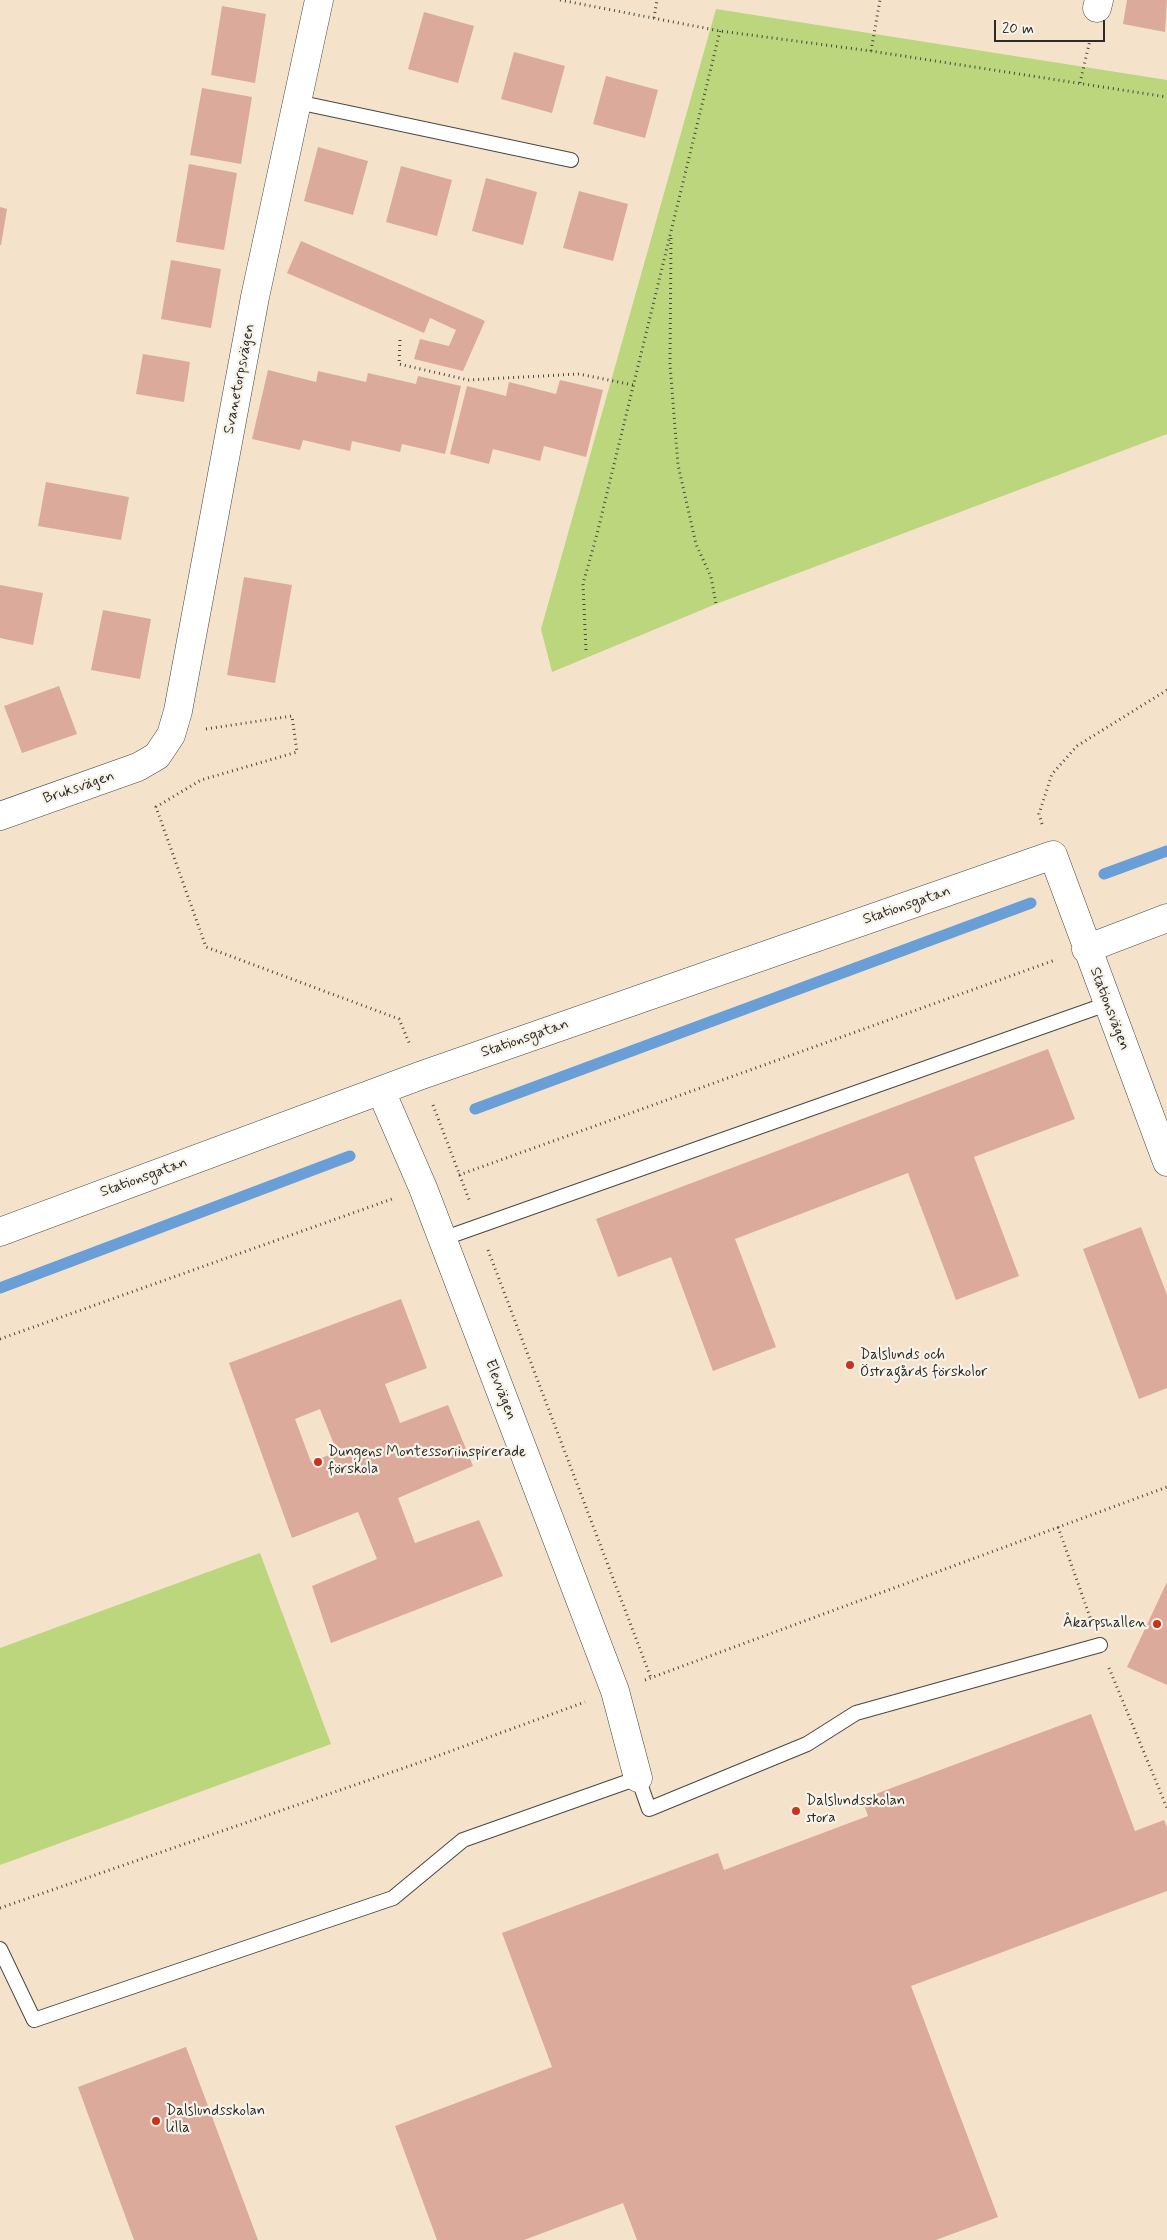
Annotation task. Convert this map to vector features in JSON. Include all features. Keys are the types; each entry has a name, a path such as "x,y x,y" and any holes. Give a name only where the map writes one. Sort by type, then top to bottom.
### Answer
{"street":[{"name":"Svanetorpsvägen","path":"164,745 178,711 256,297 319,0"},
{"name":"Bruksvägen","path":"0,816 138,767 164,745"},
{"name":"Stationsvägen","path":"1053,855 1086,949 1167,1162"},
{"name":"Stationsgatan","path":"0,1232 422,1075 1053,855"},
{"path":"1086,949 1167,918"},
{"name":"Elevvägen","path":"381,1091 423,1188 615,1691 638,1778"}],"lane":[{"path":"297,102 571,160"},
{"path":"442,1239 1107,1004"},
{"path":"0,1949 34,2020 393,1898 463,1840 638,1778 649,1809 806,1744 856,1713 1100,1645"}],"path":[{"path":"560,0 720,31 871,51 1167,97"},
{"path":"654,18 657,0"},
{"path":"871,51 880,0"},
{"path":"1080,83 1098,4"},
{"path":"586,650 583,584 597,534 720,31"},
{"path":"671,232 670,365 678,466 696,544 710,577 716,604"},
{"path":"400,340 399,364 468,380 579,374 633,385"},
{"path":"1053,855 1039,814 1052,774 1077,746 1167,690"},
{"path":"164,745 292,716 296,752 201,780 156,807 206,947 399,1019 480,1226 651,1678"},
{"path":"0,1339 1086,949"}],"green space":[{"path":"716,9 1167,80 1167,434 716,604 552,672 541,629"},
{"path":"260,1553 331,1744 0,1865 0,1648"}],"building":[{"path":"1127,0 1167,0 1165,32 1123,24"},
{"path":"222,6 266,14 255,83 211,75"},
{"path":"424,12 474,26 458,83 408,69"},
{"path":"514,52 565,66 552,113 501,99"},
{"path":"606,76 658,90 645,138 593,124"},
{"path":"202,88 252,97 241,164 190,155"},
{"path":"318,147 368,161 353,215 304,201"},
{"path":"189,164 237,173 224,250 176,242"},
{"path":"401,166 452,180 437,236 386,222"},
{"path":"486,178 537,192 523,245 472,231"},
{"path":"579,191 628,204 613,261 563,248"},
{"path":"0,207 7,209 1,245 0,245"},
{"path":"301,241 485,321 463,371 414,359 420,339 449,346 456,330 430,318 424,333 287,273"},
{"path":"171,260 221,269 211,328 161,319"},
{"path":"143,354 190,362 184,402 136,394"},
{"path":"268,370 316,382 318,371 366,382 368,373 416,384 418,376 461,386 445,454 402,444 400,452 352,441 350,451 303,440 300,450 252,439"},
{"path":"560,380 603,390 586,457 544,446 540,461 493,449 489,464 450,454 467,386 506,396 509,382 556,394"},
{"path":"46,482 129,497 121,540 38,526"},
{"path":"244,577 292,585 275,683 227,675"},
{"path":"0,585 43,593 33,645 0,638"},
{"path":"103,610 151,619 140,679 91,670"},
{"path":"59,686 77,734 22,753 4,706"},
{"path":"1048,1049 1075,1119 974,1157 1019,1276 956,1300 908,1173 735,1239 776,1347 713,1371 671,1257 618,1277 596,1219"},
{"path":"1141,1227 1167,1295 1167,1388 1139,1399 1083,1249"},
{"path":"401,1299 427,1368 385,1384 400,1423 448,1405 473,1466 398,1498 415,1543 479,1520 503,1576 331,1643 312,1586 377,1559 358,1512 292,1538 229,1363","holes":["320,1409 337,1452 311,1462 295,1419"]},
{"name":"Åkarpshallen","path":"1167,1582 1167,1685 1127,1667"},
{"path":"1091,1714 1135,1831 1164,1820 1167,1827 1167,1891 911,1986 998,2217 936,2240 637,2240 623,2203 524,2240 437,2240 395,2126 552,2067 502,1933 718,1853 724,1870 868,1816 862,1799"},
{"path":"186,2047 258,2240 134,2240 78,2087"}],"waterway":[{"path":"1104,874 1167,851"},
{"path":"475,1109 1031,903"},
{"path":"0,1288 350,1156"}],"place":[{"name":"Dalslunds och Östragårds förskolor","path":"850,1365"},
{"name":"Dungens Montessoriinspirerade förskola","path":"318,1462"},
{"name":"Åkarpshallen","path":"1157,1624"},
{"name":"Dalslundsskolan stora","path":"796,1811"},
{"name":"Dalslundsskolan lilla","path":"156,2121"}]}
